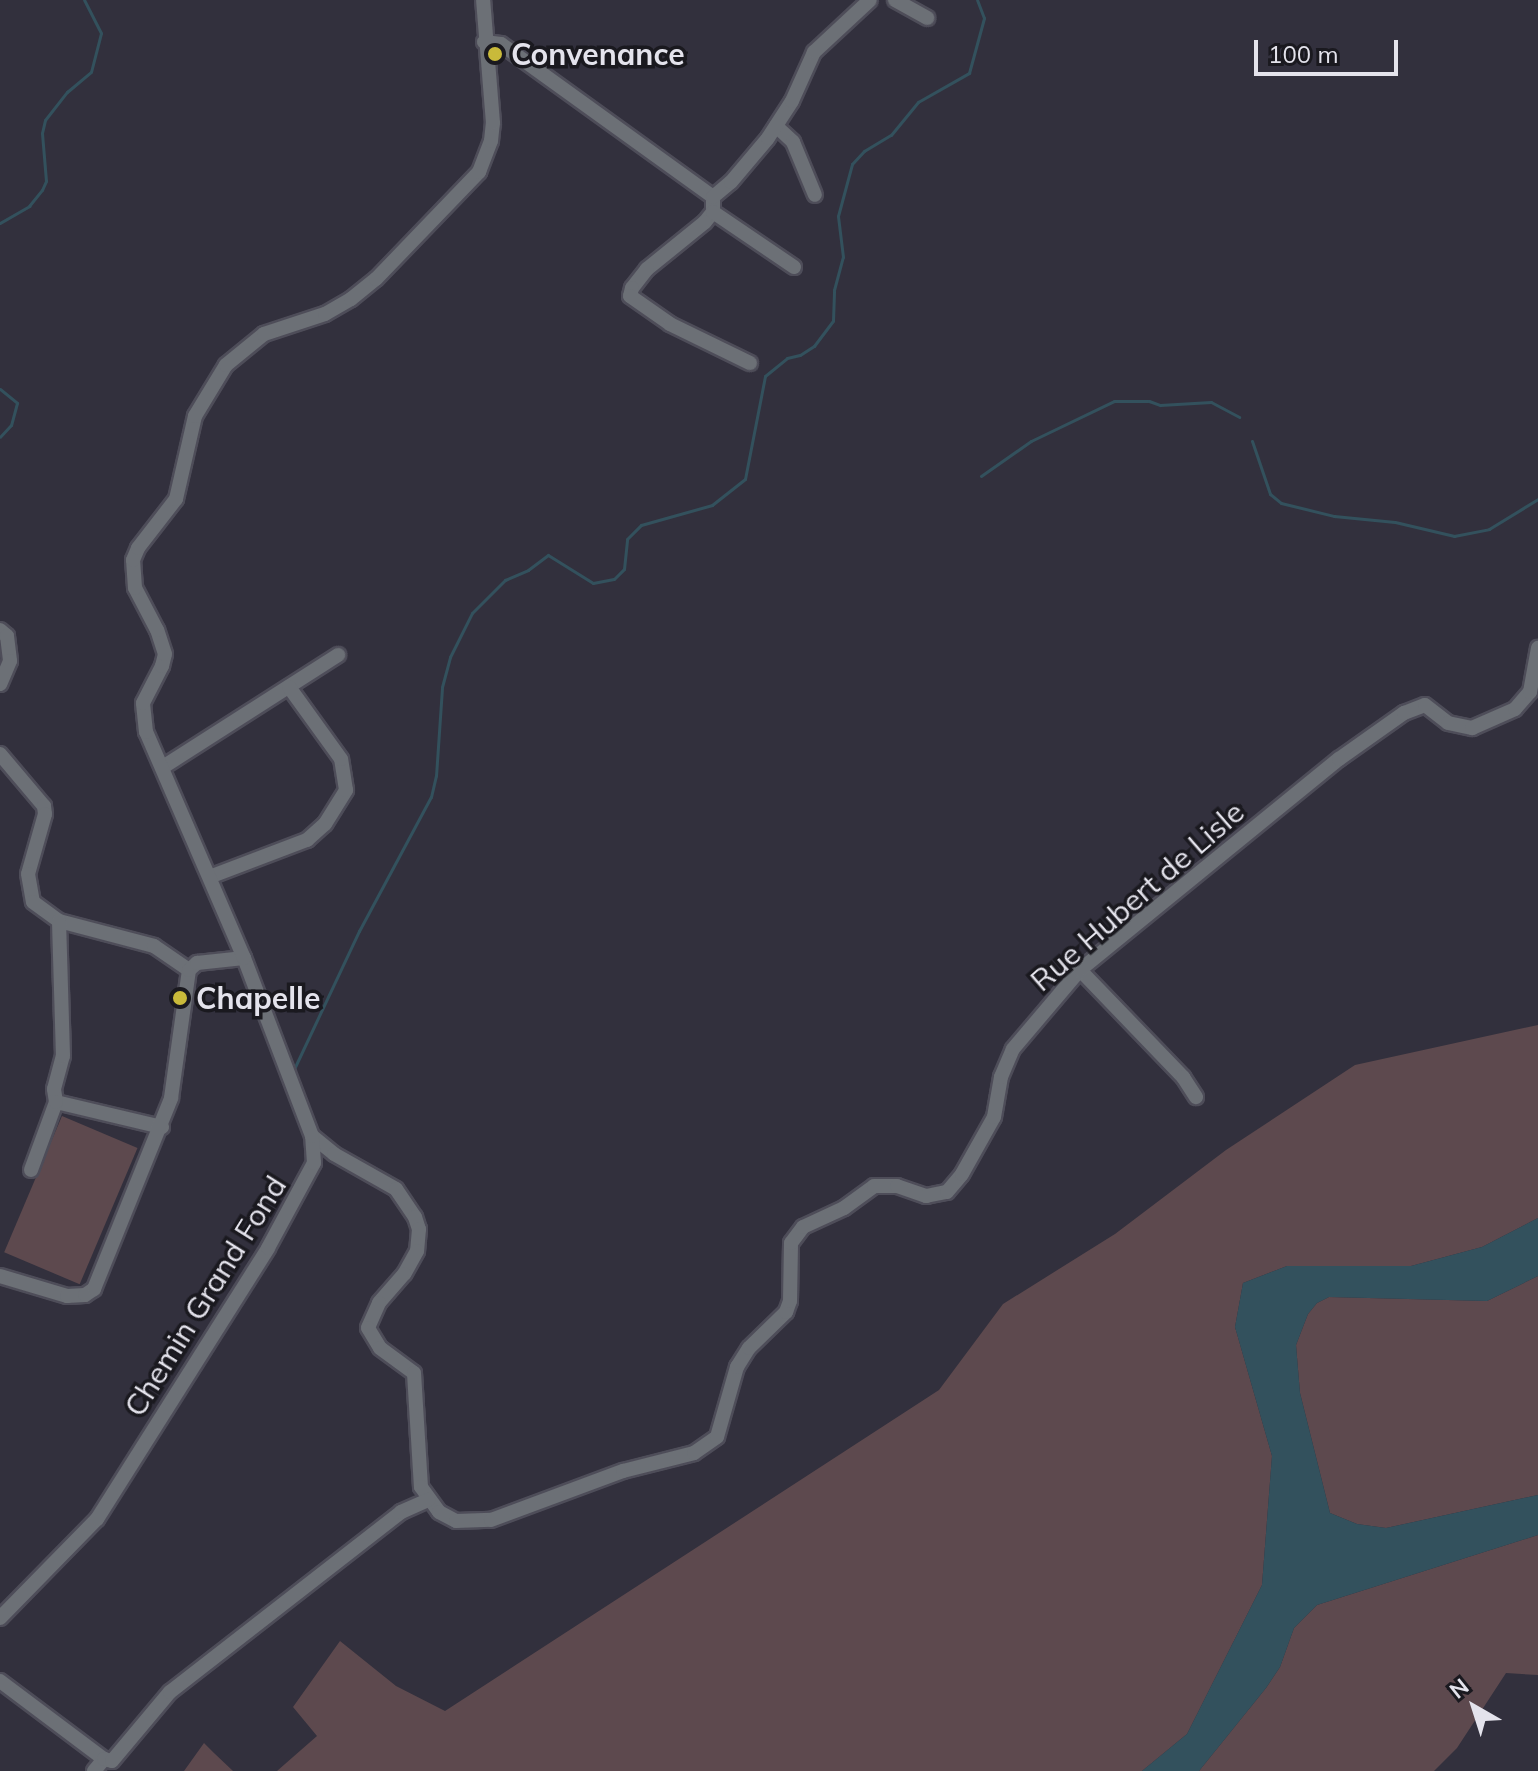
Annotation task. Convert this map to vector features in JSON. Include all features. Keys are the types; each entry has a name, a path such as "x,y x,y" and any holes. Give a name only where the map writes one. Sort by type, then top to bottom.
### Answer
{"street":[{"name":"Chemin Grand Fond","path":"0,1618 81,1537 113,1495 268,1248 310,1175 315,1150 212,876 142,713 165,654 157,630 135,588 133,560 181,487 195,416 214,381 241,351 264,334 325,314 351,299 376,279 479,172 491,141 493,123 484,42 483,0"},
{"path":"750,363 670,324 630,296 632,288 647,269 713,205 776,126 792,101 814,52 870,0"},
{"path":"895,0 927,18"},
{"path":"484,42 501,44 794,267"},
{"path":"776,126 793,142 815,195"},
{"path":"0,630 7,636 10,661 0,684"},
{"name":"Rue Hubert de Lisle","path":"428,1500 447,1517 476,1523 634,1468 694,1453 708,1445 722,1426 730,1383 737,1367 749,1348 786,1312 790,1301 790,1252 795,1236 803,1227 844,1208 874,1186 897,1186 926,1196 947,1192 962,1174 994,1117 1001,1077 1013,1049 1080,970 1339,759 1404,713 1425,705 1448,723 1472,728 1515,709 1530,692 1538,648"},
{"path":"163,767 338,655"},
{"path":"212,876 307,840 325,824 346,790 341,759 289,687"},
{"path":"0,754 44,806 45,814 27,884 33,902 59,921 154,946 189,970"},
{"path":"31,1170 56,1102 54,1089 63,1056 59,921"},
{"path":"0,1276 67,1296 85,1295 94,1289 162,1127 171,1098 189,970 197,963 244,958"},
{"path":"1080,970 1183,1077 1196,1097"},
{"path":"56,1102 162,1127"},
{"path":"0,1681 104,1759 112,1761 170,1692 401,1512 428,1500 421,1487 416,1378 407,1365 380,1348 368,1328 379,1303 412,1264 419,1229 396,1189 334,1154 312,1136"},
{"path":"94,1771 104,1759"}],"shaded area":[{"path":"1538,1025 1538,1218 1482,1247 1411,1266 1287,1266 1243,1283 1235,1327 1272,1456 1262,1585 1187,1734 1142,1771 277,1771 317,1736 293,1707 340,1641 396,1686 445,1711 939,1390 1003,1304 1115,1234 1226,1150 1355,1065"},
{"path":"62,1116 137,1148 80,1284 4,1252"},
{"path":"1538,1276 1538,1495 1386,1528 1357,1524 1330,1513 1300,1393 1296,1345 1308,1314 1317,1303 1329,1297 1487,1301"},
{"path":"1538,1535 1538,1675 1506,1673 1457,1748 1434,1771 1199,1771 1266,1688 1280,1667 1294,1628 1317,1605"},
{"path":"204,1743 214,1753 233,1771 184,1771"}],"water":[{"path":"1538,1218 1538,1276 1487,1301 1329,1297 1317,1303 1308,1314 1296,1345 1300,1393 1330,1513 1357,1524 1386,1528 1538,1495 1538,1535 1317,1605 1294,1628 1280,1667 1266,1688 1199,1771 1142,1771 1187,1734 1262,1585 1272,1456 1235,1327 1243,1283 1287,1266 1411,1266 1482,1247"}],"waterway":[{"path":"0,223 29,206 42,190 46,181 42,133 45,120 67,92 91,72 101,33 84,0"},
{"path":"294,1069 359,931 431,797 436,776 442,687 450,657 472,613 505,580 528,570 548,555 593,583 614,579 624,569 627,539 641,525 712,505 745,479 765,376 787,358 800,355 814,346 833,321 834,290 843,257 838,216 852,164 864,151 891,135 918,102 969,73 984,18 977,0"},
{"path":"0,389 17,403 11,425 0,437"},
{"path":"981,476 1031,441 1114,401 1149,401 1160,405 1211,402 1239,417"},
{"path":"1252,441 1270,494 1281,503 1334,516 1395,522 1454,536 1489,529 1538,499"}],"place":[{"name":"Convenance","path":"495,54"},
{"name":"Chapelle","path":"180,998"}]}
